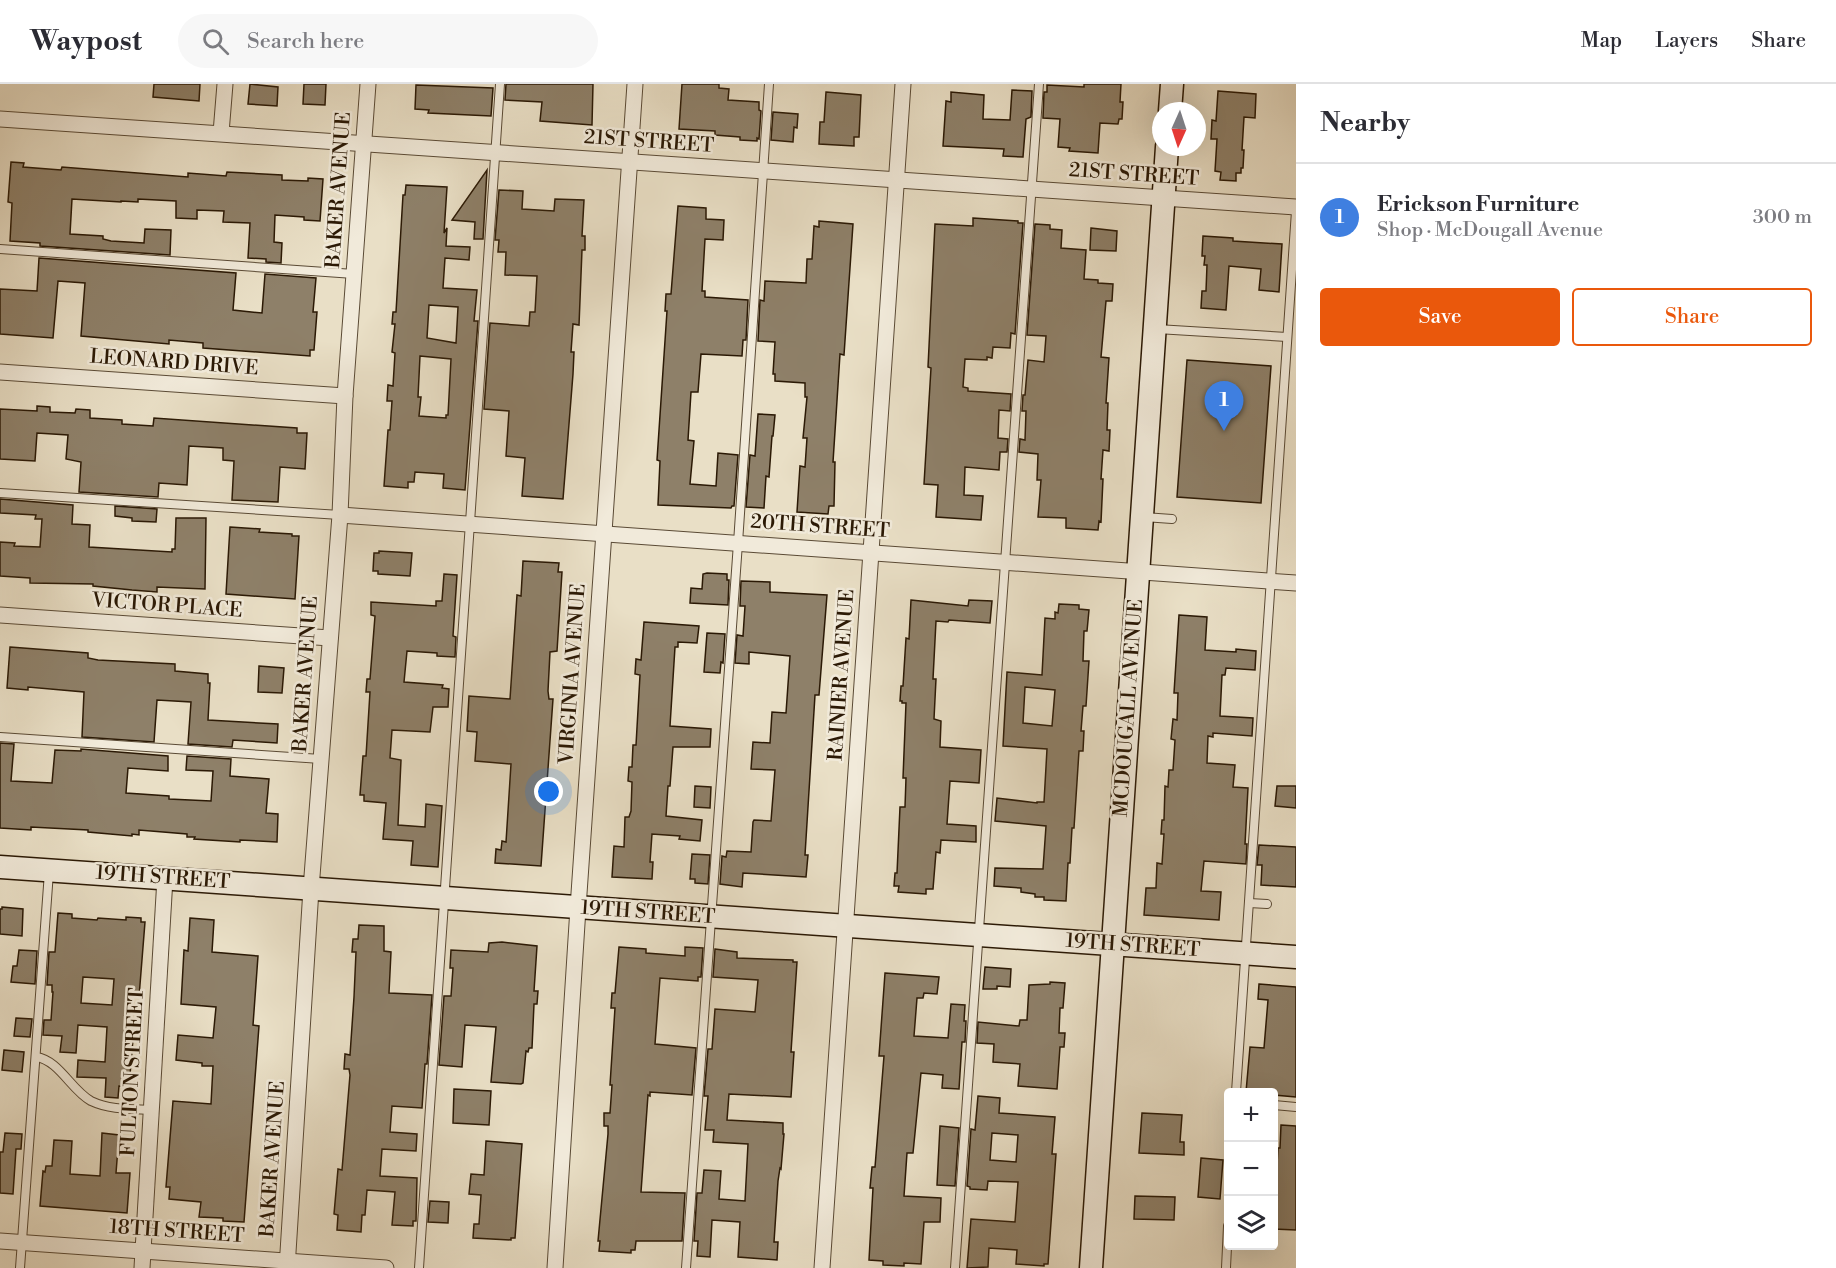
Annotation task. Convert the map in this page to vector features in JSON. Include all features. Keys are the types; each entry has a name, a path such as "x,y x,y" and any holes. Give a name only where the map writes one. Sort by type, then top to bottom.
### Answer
{"street":[{"path":"221,134 225,84"},
{"name":"BAKER AVENUE","path":"288,1265 311,889 340,514 345,396 368,84"},
{"name":"VIRGINIA AVENUE","path":"555,1268 635,84"},
{"name":"RAINIER AVENUE","path":"822,1268 903,84"},
{"path":"1171,102 1172,84"},
{"name":"21ST STREET","path":"0,119 1164,198 1296,209"},
{"name":"MCDOUGALL AVENUE","path":"1091,1268 1166,156"},
{"name":"LEONARD DRIVE","path":"0,372 345,396"},
{"name":"20TH STREET","path":"340,514 1296,583"},
{"name":"VICTOR PLACE","path":"0,615 330,638"},
{"name":"19TH STREET","path":"0,867 1296,957"},
{"name":"FULTON STREET","path":"142,1268 165,879"},
{"name":"18TH STREET","path":"0,1241 143,1251 288,1265 386,1268"}],"lane":[{"path":"419,1268 500,84"},
{"path":"686,1268 769,84"},
{"path":"955,1268 1040,84"},
{"path":"1236,1088 1296,209"},
{"path":"0,249 354,273"},
{"path":"1155,329 1287,338"},
{"path":"0,493 340,514"},
{"path":"1142,517 1172,519"},
{"path":"0,736 321,759"},
{"path":"20,1268 49,870"},
{"path":"1249,903 1267,904"},
{"path":"36,1057 43,1058 64,1075 89,1100 110,1108 151,1110"},
{"path":"1278,1105 1296,1107"},
{"path":"1226,1268 1227,1250"}],"building":[{"path":"154,84 200,84 199,101 153,97"},
{"path":"250,84 278,87 277,106 248,104"},
{"path":"304,84 326,84 325,105 303,104"},
{"path":"506,84 593,84 592,125 540,121 542,102 505,100"},
{"path":"682,84 719,84 719,88 729,89 728,100 759,102 761,111 759,139 757,138 757,141 740,140 740,137 715,135 715,131 679,129"},
{"path":"1084,84 1121,84 1122,119 1119,119 1118,124 1100,123 1098,153 1069,151 1070,148 1058,147 1060,119 1043,118 1044,92 1047,92 1047,85 1084,87"},
{"path":"416,85 493,88 491,116 428,113 429,110 415,109"},
{"path":"1012,90 1032,91 1031,117 1026,119 1023,157 1003,156 1004,149 943,146 946,101 951,102 951,92 984,95 983,119 1010,120"},
{"path":"1218,91 1256,94 1255,118 1244,117 1243,168 1241,168 1241,173 1236,173 1236,181 1220,180 1221,172 1215,171 1217,139 1211,139 1212,120 1216,121"},
{"path":"826,92 861,95 859,137 854,137 854,146 819,144 820,122 824,122"},
{"path":"773,112 798,114 793,142 771,140"},
{"path":"11,162 24,163 23,167 61,170 62,167 188,177 188,173 226,176 227,172 282,175 282,180 323,179 320,221 304,220 304,217 275,215 274,242 282,243 281,263 248,258 250,223 223,222 224,211 197,210 197,219 176,218 176,201 138,199 138,202 121,202 72,199 70,234 103,236 103,239 111,241 144,243 145,229 171,230 170,255 40,246 40,243 10,241 12,203 8,202"},
{"path":"487,170 483,239 474,239 475,222 452,220"},
{"path":"406,185 447,187 444,233 447,228 446,246 470,247 469,260 445,258 443,288 477,290 474,321 478,321 465,490 443,488 444,474 415,472 414,482 408,482 408,488 384,486 392,401 387,401 388,385 393,386 395,353 392,352 395,324 392,324 393,312 396,312 403,195 405,195","holes":["429,305 458,307 456,343 427,338","420,356 451,359 446,418 419,416"]},
{"path":"499,190 523,191 522,209 554,211 555,199 584,200 582,236 585,236 585,250 582,250 579,325 573,324 571,352 574,352 573,374 563,499 522,496 525,458 506,456 509,411 484,409 490,323 529,326 530,312 535,312 537,276 505,275 506,252 498,252 499,240 495,240"},
{"path":"678,206 706,208 706,219 724,220 723,240 705,239 702,291 705,291 705,297 748,300 746,340 743,340 742,356 701,354 698,392 691,392 688,440 694,441 690,484 716,486 718,453 738,455 734,506 731,508 658,505 660,461 657,460 667,311 665,311 666,294 671,294"},
{"path":"973,218 1023,223 1015,334 1011,333 1010,348 993,347 992,358 987,357 987,360 965,359 963,387 968,388 968,391 1011,394 1010,411 999,410 998,438 1008,439 1007,452 1000,452 999,470 965,467 964,495 983,496 981,520 936,517 938,485 924,484 931,368 928,367 935,224 973,226"},
{"path":"819,221 853,224 844,355 840,354 833,462 835,462 834,506 829,506 828,514 797,512 800,466 805,467 807,438 803,438 807,397 805,397 805,383 775,381 775,374 773,374 775,342 758,341 760,300 764,301 765,281 806,283 807,259 812,259 814,226 819,227"},
{"path":"1035,224 1050,225 1050,229 1062,230 1061,248 1086,250 1084,279 1113,284 1112,301 1106,301 1101,357 1109,358 1106,403 1108,403 1107,430 1110,430 1109,451 1103,450 1101,522 1099,521 1098,530 1066,528 1066,518 1038,517 1041,480 1037,480 1038,454 1019,452 1020,439 1025,440 1026,411 1022,411 1028,360 1044,362 1046,336 1027,335"},
{"path":"1091,228 1117,231 1116,251 1090,250"},
{"path":"1203,236 1233,238 1233,241 1282,244 1279,292 1259,290 1261,269 1229,266 1226,310 1201,308 1202,291 1206,291 1207,265 1204,265 1205,256 1202,256"},
{"path":"39,258 236,273 233,310 262,313 265,274 316,278 313,312 317,312 314,350 310,350 310,356 203,348 203,343 169,340 169,344 81,336 85,283 58,281 53,338 0,334 0,289 37,291"},
{"path":"1187,360 1271,366 1261,503 1177,497"},
{"path":"37,406 50,407 50,412 75,413 76,409 90,410 90,418 122,420 122,424 153,426 154,418 297,428 297,433 307,433 305,469 280,467 278,502 232,500 234,461 223,460 223,448 189,446 187,485 159,483 158,497 79,492 81,462 66,459 68,435 37,433 35,461 0,459 0,409 37,411"},
{"path":"758,414 775,415 764,508 746,507 750,455 755,456"},
{"path":"0,499 73,505 72,524 90,525 89,547 172,552 172,549 175,549 176,518 206,518 205,589 157,587 157,592 93,586 93,584 30,583 30,578 0,576 0,542 15,543 14,546 40,547 42,519 35,519 36,515 0,513"},
{"path":"115,506 157,509 156,522 132,521 132,518 115,516"},
{"path":"230,527 260,529 259,532 299,536 295,599 226,594"},
{"path":"379,551 412,553 410,576 378,574 378,571 373,571 374,553 379,553"},
{"path":"523,561 559,563 558,572 562,572 557,651 550,652 548,691 549,699 553,699 541,866 495,863 496,849 501,850 502,841 506,842 511,764 475,761 477,732 467,731 469,696 510,699 517,595 521,596"},
{"path":"444,574 457,575 453,636 456,637 455,657 407,651 404,682 443,685 442,688 449,689 448,707 433,707 430,732 392,730 390,758 401,760 398,825 425,827 426,804 442,806 438,867 411,865 413,841 383,839 386,803 364,801 364,795 360,795 363,756 366,756 370,692 366,692 367,679 370,679 375,616 371,615 371,602 436,606 436,601 442,601"},
{"path":"703,574 727,574 727,580 729,580 728,605 690,603 691,588 702,589"},
{"path":"741,581 770,582 770,592 827,595 819,695 815,695 805,855 808,855 806,877 743,873 742,887 720,884 722,856 726,857 727,851 751,852 754,820 771,821 775,770 751,769 753,742 770,743 772,712 786,713 790,656 749,652 749,664 735,663 737,635 743,636 745,606 740,606"},
{"path":"911,600 968,606 969,600 992,601 990,623 936,621 933,679 936,679 934,719 941,721 940,747 981,750 979,783 950,781 947,824 976,826 976,842 941,840 940,853 936,852 933,889 926,889 926,894 898,892 899,886 894,886 895,873 897,873 900,807 905,807 906,778 903,778 906,703 900,701 906,638 909,639"},
{"path":"1059,604 1079,605 1079,609 1089,610 1087,631 1084,631 1083,661 1089,661 1086,706 1083,706 1081,731 1084,731 1083,751 1079,751 1066,901 1044,900 1044,897 1035,897 1035,894 1021,892 1021,888 994,886 995,868 1043,869 1046,826 995,821 997,798 1044,802 1047,749 1003,746 1007,672 1042,675 1045,618 1055,619 1055,612 1058,613","holes":["1025,687 1055,690 1052,726 1023,723"]},
{"path":"1179,615 1207,617 1205,650 1256,651 1255,670 1226,668 1225,675 1222,675 1220,716 1253,718 1252,736 1213,733 1213,737 1208,736 1207,763 1235,765 1233,787 1248,788 1246,864 1204,861 1201,891 1221,892 1219,920 1144,915 1146,888 1156,888 1157,863 1162,864 1164,834 1161,834 1162,820 1164,820 1165,786 1168,787 1169,770 1173,770 1175,740 1171,739 1173,719 1177,720 1178,693 1174,693"},
{"path":"644,622 699,626 697,643 678,642 678,647 675,647 670,726 711,729 710,747 673,747 670,786 668,786 666,816 702,820 700,841 679,839 680,836 652,834 650,862 653,862 652,879 612,877 614,846 624,847 625,817 629,817 631,811 632,782 628,781 629,767 632,767 633,745 636,745 640,675 635,674 636,659 641,660"},
{"path":"707,633 725,634 720,673 704,672"},
{"path":"10,647 88,653 88,658 98,660 175,664 175,671 208,674 208,683 210,683 208,720 278,724 277,743 233,740 232,747 188,744 191,702 157,700 154,742 82,737 84,692 28,687 28,690 7,688"},
{"path":"259,666 284,668 282,693 258,692"},
{"path":"0,743 14,744 11,781 52,783 55,750 81,751 81,749 168,756 168,771 128,768 126,793 169,796 169,799 211,801 213,771 186,770 187,756 231,759 230,776 269,779 266,813 278,814 277,842 194,839 195,837 187,837 187,834 139,830 139,835 132,834 132,836 88,832 88,830 0,828"},
{"path":"695,786 711,787 710,808 694,807"},
{"path":"1277,786 1296,786 1296,808 1275,806"},
{"path":"1259,845 1296,847 1296,887 1261,885 1262,865 1257,865"},
{"path":"692,854 710,855 708,884 695,883 695,879 690,879"},
{"path":"2,907 23,909 22,936 0,934 0,909"},
{"path":"58,913 72,914 72,918 97,920 98,918 126,920 126,917 141,918 141,922 145,922 139,997 127,996 125,1039 133,1039 129,1087 119,1086 118,1098 105,1097 106,1078 77,1077 78,1060 105,1062 107,1027 78,1025 76,1053 60,1052 62,1036 43,1035 44,1020 51,1020 53,992 52,985 47,985 49,952 55,952","holes":["83,977 114,979 112,1005 81,1003"]},
{"path":"190,918 214,920 212,952 258,956 253,1025 259,1026 244,1222 199,1217 201,1202 169,1199 170,1187 166,1187 173,1101 211,1104 213,1066 176,1060 178,1035 213,1038 216,1007 181,1004 184,950 188,951"},
{"path":"359,925 384,926 384,951 391,952 389,993 432,995 422,1108 392,1106 390,1132 417,1134 416,1151 382,1149 380,1176 417,1178 416,1221 413,1221 413,1226 392,1225 395,1192 367,1190 361,1232 337,1230 338,1215 334,1214 338,1169 342,1170 350,1075 349,1069 344,1069 345,1054 350,1055 356,952 352,952 353,939 358,939"},
{"path":"502,942 537,946 534,991 538,991 537,1004 534,1004 532,1048 526,1051 523,1083 521,1084 491,1082 496,1027 465,1025 462,1067 439,1065 444,996 451,996 453,968 450,968 451,950 488,952 489,943"},
{"path":"619,947 646,949 646,953 685,956 685,947 703,948 701,977 698,977 698,981 660,978 655,1044 696,1048 692,1095 650,1092 650,1096 648,1095 641,1192 685,1193 682,1241 636,1241 635,1250 631,1250 631,1253 599,1251 600,1241 598,1241 608,1134 608,1126 604,1126 604,1113 610,1113 612,1085 610,1085 615,1008 611,1008 612,993 615,993"},
{"path":"715,949 737,952 737,958 797,962 791,1052 794,1052 791,1097 729,1094 727,1120 783,1123 784,1134 774,1242 778,1242 777,1260 738,1257 740,1222 712,1220 710,1257 697,1256 698,1241 694,1241 697,1193 702,1193 704,1170 721,1171 719,1199 745,1201 748,1144 713,1142 714,1130 705,1130 708,1096 704,1096 708,1049 712,1049 715,1009 755,1012 758,980 713,977"},
{"path":"19,950 37,951 35,984 11,982 13,966 17,966"},
{"path":"985,967 1011,969 1010,987 997,986 997,989 983,989"},
{"path":"885,973 939,977 937,994 924,993 923,998 917,998 914,1036 948,1038 951,1004 965,1005 965,1042 962,1042 959,1089 942,1088 943,1075 921,1073 913,1153 907,1153 904,1196 941,1198 940,1222 924,1222 921,1264 904,1263 904,1266 883,1265 883,1261 869,1260 873,1188 870,1188 872,1167 875,1167 884,1056 879,1056"},
{"path":"1050,982 1065,983 1063,1008 1060,1008 1059,1033 1065,1033 1064,1047 1060,1047 1057,1089 1018,1086 1020,1064 993,1062 994,1044 977,1043 978,1022 1019,1026 1020,1020 1027,1020 1029,985 1050,984"},
{"path":"1259,984 1296,987 1296,1097 1278,1095 1278,1088 1246,1088 1250,1047 1264,1048 1268,1000 1258,999"},
{"path":"16,1018 32,1019 30,1037 14,1036"},
{"path":"4,1050 24,1052 22,1072 2,1070"},
{"path":"454,1089 491,1091 489,1125 453,1123"},
{"path":"978,1096 1000,1098 999,1113 1055,1117 1052,1154 1056,1154 1048,1264 1044,1266 1016,1264 1017,1250 989,1248 988,1267 967,1268 971,1219 1015,1222 1018,1182 988,1181 987,1190 970,1189 967,1186 971,1129 975,1130","holes":["992,1133 1018,1135 1016,1162 990,1160"]},
{"path":"1142,1113 1182,1115 1180,1142 1184,1142 1184,1155 1139,1153"},
{"path":"1281,1125 1296,1126 1296,1230 1278,1229 1278,1148 1280,1148"},
{"path":"940,1126 959,1128 955,1186 937,1185"},
{"path":"5,1133 22,1134 21,1149 16,1149 13,1194 0,1193 0,1152 3,1152"},
{"path":"102,1133 119,1135 116,1173 130,1173 127,1213 40,1206 43,1171 45,1172 46,1166 52,1166 54,1140 72,1141 70,1174 100,1176"},
{"path":"486,1141 522,1144 515,1238 511,1240 473,1238 474,1224 479,1224 481,1195 469,1194 471,1174 484,1175"},
{"path":"1201,1158 1223,1160 1220,1199 1198,1197"},
{"path":"1135,1196 1175,1197 1174,1220 1134,1219"},
{"path":"430,1201 449,1202 448,1223 428,1222"}],"place":[{"name":"Erickson Furniture","path":"1224,431"}]}
